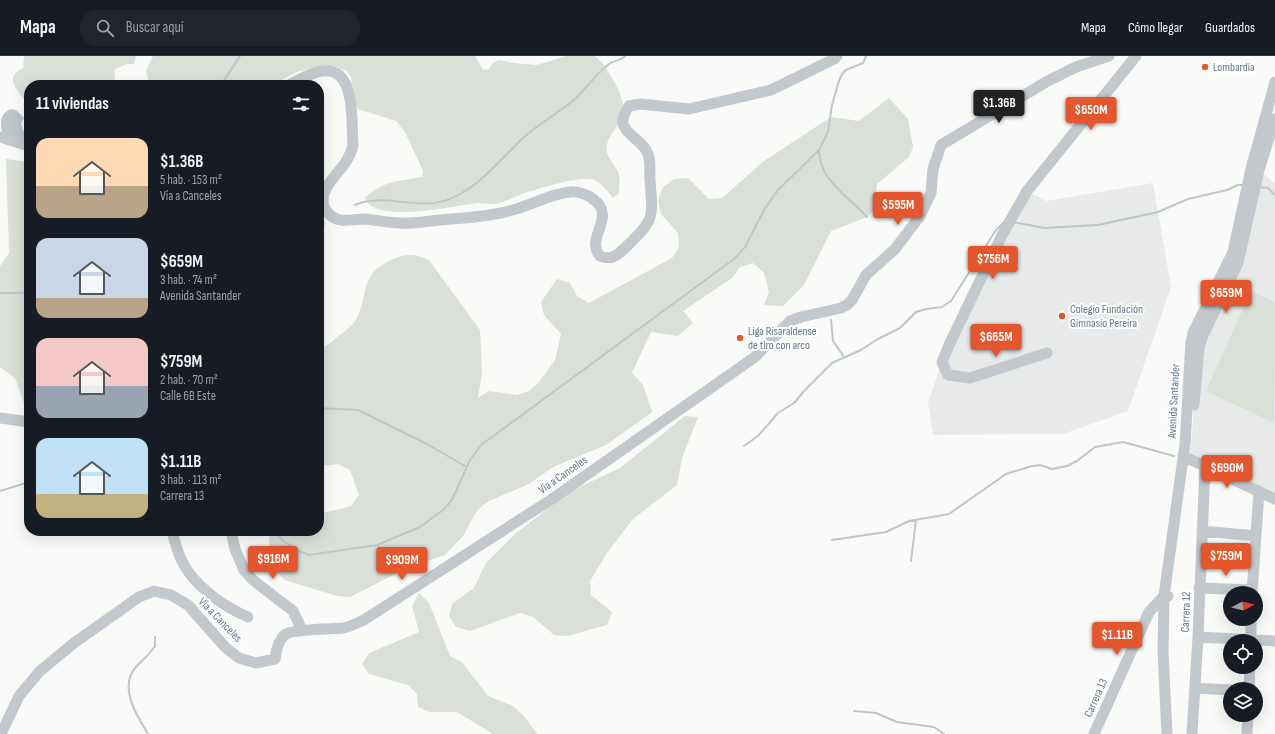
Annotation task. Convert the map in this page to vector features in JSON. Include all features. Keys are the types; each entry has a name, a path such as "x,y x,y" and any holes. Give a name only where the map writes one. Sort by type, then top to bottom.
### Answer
{"street":[{"path":"324,206 328,214 340,220 353,219 401,223 422,222 509,211 560,193 577,192 588,196 599,205 603,213 603,219 595,241 596,249 600,256 608,258 620,253 646,227 652,213 650,160 646,150 628,134 623,124 623,114 629,106 640,104 689,109 771,90 834,59 837,56"},
{"name":"Vía a Canceles","path":"1,734 19,696 40,671 74,643 139,597 154,591 171,594 188,605 225,647 239,658 256,663 275,659 280,642 286,634 302,630 313,631 345,627 364,620 552,498 755,357 790,321 841,308 847,305 866,275 895,249 920,216 931,193 933,169 940,145 1046,82 1076,67 1109,56"},
{"path":"1047,353 970,378 948,375 942,362 949,344 1002,235 1028,191 1136,56"},
{"path":"298,80 328,70 341,76 348,85 353,145 352,154 328,184 324,192"},
{"name":"Avenida Santander","path":"1187,457 1191,342 1193,332 1233,252 1251,169 1275,82"},
{"name":"Avenida Santander","path":"1167,734 1163,652 1168,596 1187,457 1199,347 1202,335 1242,252 1259,170 1272,142 1275,119"},
{"path":"0,137 24,144"},
{"path":"0,418 24,421"},
{"path":"1187,457 1275,499"},
{"name":"Carrera 12","path":"1192,734 1198,638 1205,466"},
{"path":"1252,586 1259,491"},
{"path":"1202,531 1256,536"},
{"path":"174,536 183,563 206,590 226,606 248,617"},
{"path":"232,536 235,549 244,570 253,580 294,611 302,630"},
{"path":"1199,588 1223,590"},
{"name":"Avenida Santander","path":"1168,596 1173,734"},
{"name":"Carrera 13","path":"1094,734 1149,612 1168,596"},
{"path":"1198,638 1223,639"},
{"path":"1263,641 1275,641"},
{"path":"1195,688 1223,690"},
{"path":"1247,734 1248,722"}],"shaded area":[{"path":"24,56 136,56 134,64 127,64 115,69 114,80 24,80 24,98 14,86 13,81 17,72 23,68"},
{"path":"153,56 475,56 483,70 489,69 493,63 499,60 537,65 567,56 595,56 605,67 615,83 622,100 622,119 608,140 606,148 608,156 619,175 619,193 613,198 597,181 584,179 567,181 548,186 496,204 478,203 398,212 383,210 371,206 365,198 372,192 385,185 422,177 423,171 405,132 396,121 358,109 355,103 351,77 347,71 327,65 296,72 282,80 149,80 146,71"},
{"path":"889,98 908,119 913,147 909,157 877,184 875,198 877,208 867,217 831,231 804,285 783,306 764,305 769,292 764,273 753,263 740,267 732,278 683,311 693,323 678,336 651,332 632,373 643,385 652,412 606,445 553,467 529,484 489,501 477,510 464,535 445,555 407,568 350,597 337,596 284,580 275,569 269,541 270,536 324,536 324,513 351,506 359,495 350,470 338,464 324,465 324,347 353,324 361,309 367,284 374,271 381,265 406,255 419,256 429,260 480,330 482,373 478,398 489,391 516,395 529,391 539,382 555,360 561,334 544,315 541,302 557,279 570,283 577,296 589,303 672,258 679,247 678,233 661,214 658,200 663,187 674,179 688,178 709,199 722,198 764,161 831,117 859,121"},
{"path":"10,109 16,110 24,118 21,123 24,131 24,142 2,132 1,125 4,114"},
{"path":"6,159 24,161 24,403 15,378 0,367 0,266 9,253"},
{"path":"1259,170 1275,183 1275,499 1190,459 1199,347"},
{"name":"Colegio Fundación Gimnasio Pereira","path":"1153,183 1171,287 1128,411 1063,434 933,435 928,402 942,362 1027,191 1046,201"},
{"path":"1251,291 1275,302 1274,423 1206,391"},
{"path":"685,416 698,417 682,458 677,485 633,519 607,553 590,581 591,595 612,612 607,625 567,636 554,635 533,617 520,613 470,631 456,627 449,616 452,604 474,588 486,563 515,534 569,492 620,468"},
{"path":"419,593 429,603 450,656 462,662 488,696 513,706 524,716 537,734 493,734 457,712 430,712 418,707 417,694 408,685 369,674 362,664 369,653 419,632 412,606"}],"waterway":[{"path":"224,80 240,56"},
{"path":"355,205 375,200 433,203 444,201 456,196 477,183 522,139 577,97 597,75 611,63 622,59 625,56"},
{"path":"279,536 282,540 297,550 309,555 377,545 420,527 443,510 452,500 470,460 481,445 734,259 745,247 764,210 777,191 819,150 828,132 832,105 842,74 846,70 863,63 866,56"},
{"path":"819,151 824,171 830,180 867,217"},
{"path":"1013,222 1044,228 1098,225 1158,212 1188,199 1227,190 1238,185 1244,185"},
{"path":"1258,187 1268,188 1275,195"},
{"path":"744,446 758,436 778,413 794,403 832,363 861,350 876,340 900,328 916,312 942,307 951,301 996,230 1005,221"},
{"path":"0,293 24,293"},
{"path":"831,320 833,341 844,357"},
{"path":"324,408 358,410 427,444 467,467"},
{"path":"832,540 886,532 909,521 949,514 1006,474 1032,466 1040,465 1052,469 1067,466 1077,461 1095,447 1123,442 1174,456"},
{"path":"0,491 24,484"},
{"path":"911,561 916,520"},
{"path":"148,734 131,701 129,683 131,675 136,667 155,646 155,637"},
{"path":"854,711 876,713 897,722 934,727 944,734"}],"place":[{"name":"Lombardía","path":"1205,67"},
{"name":"Colegio Fundación Gimnasio Pereira","path":"1062,316"},
{"name":"Liga Risaraldense de tiro con arco","path":"740,338"}]}
